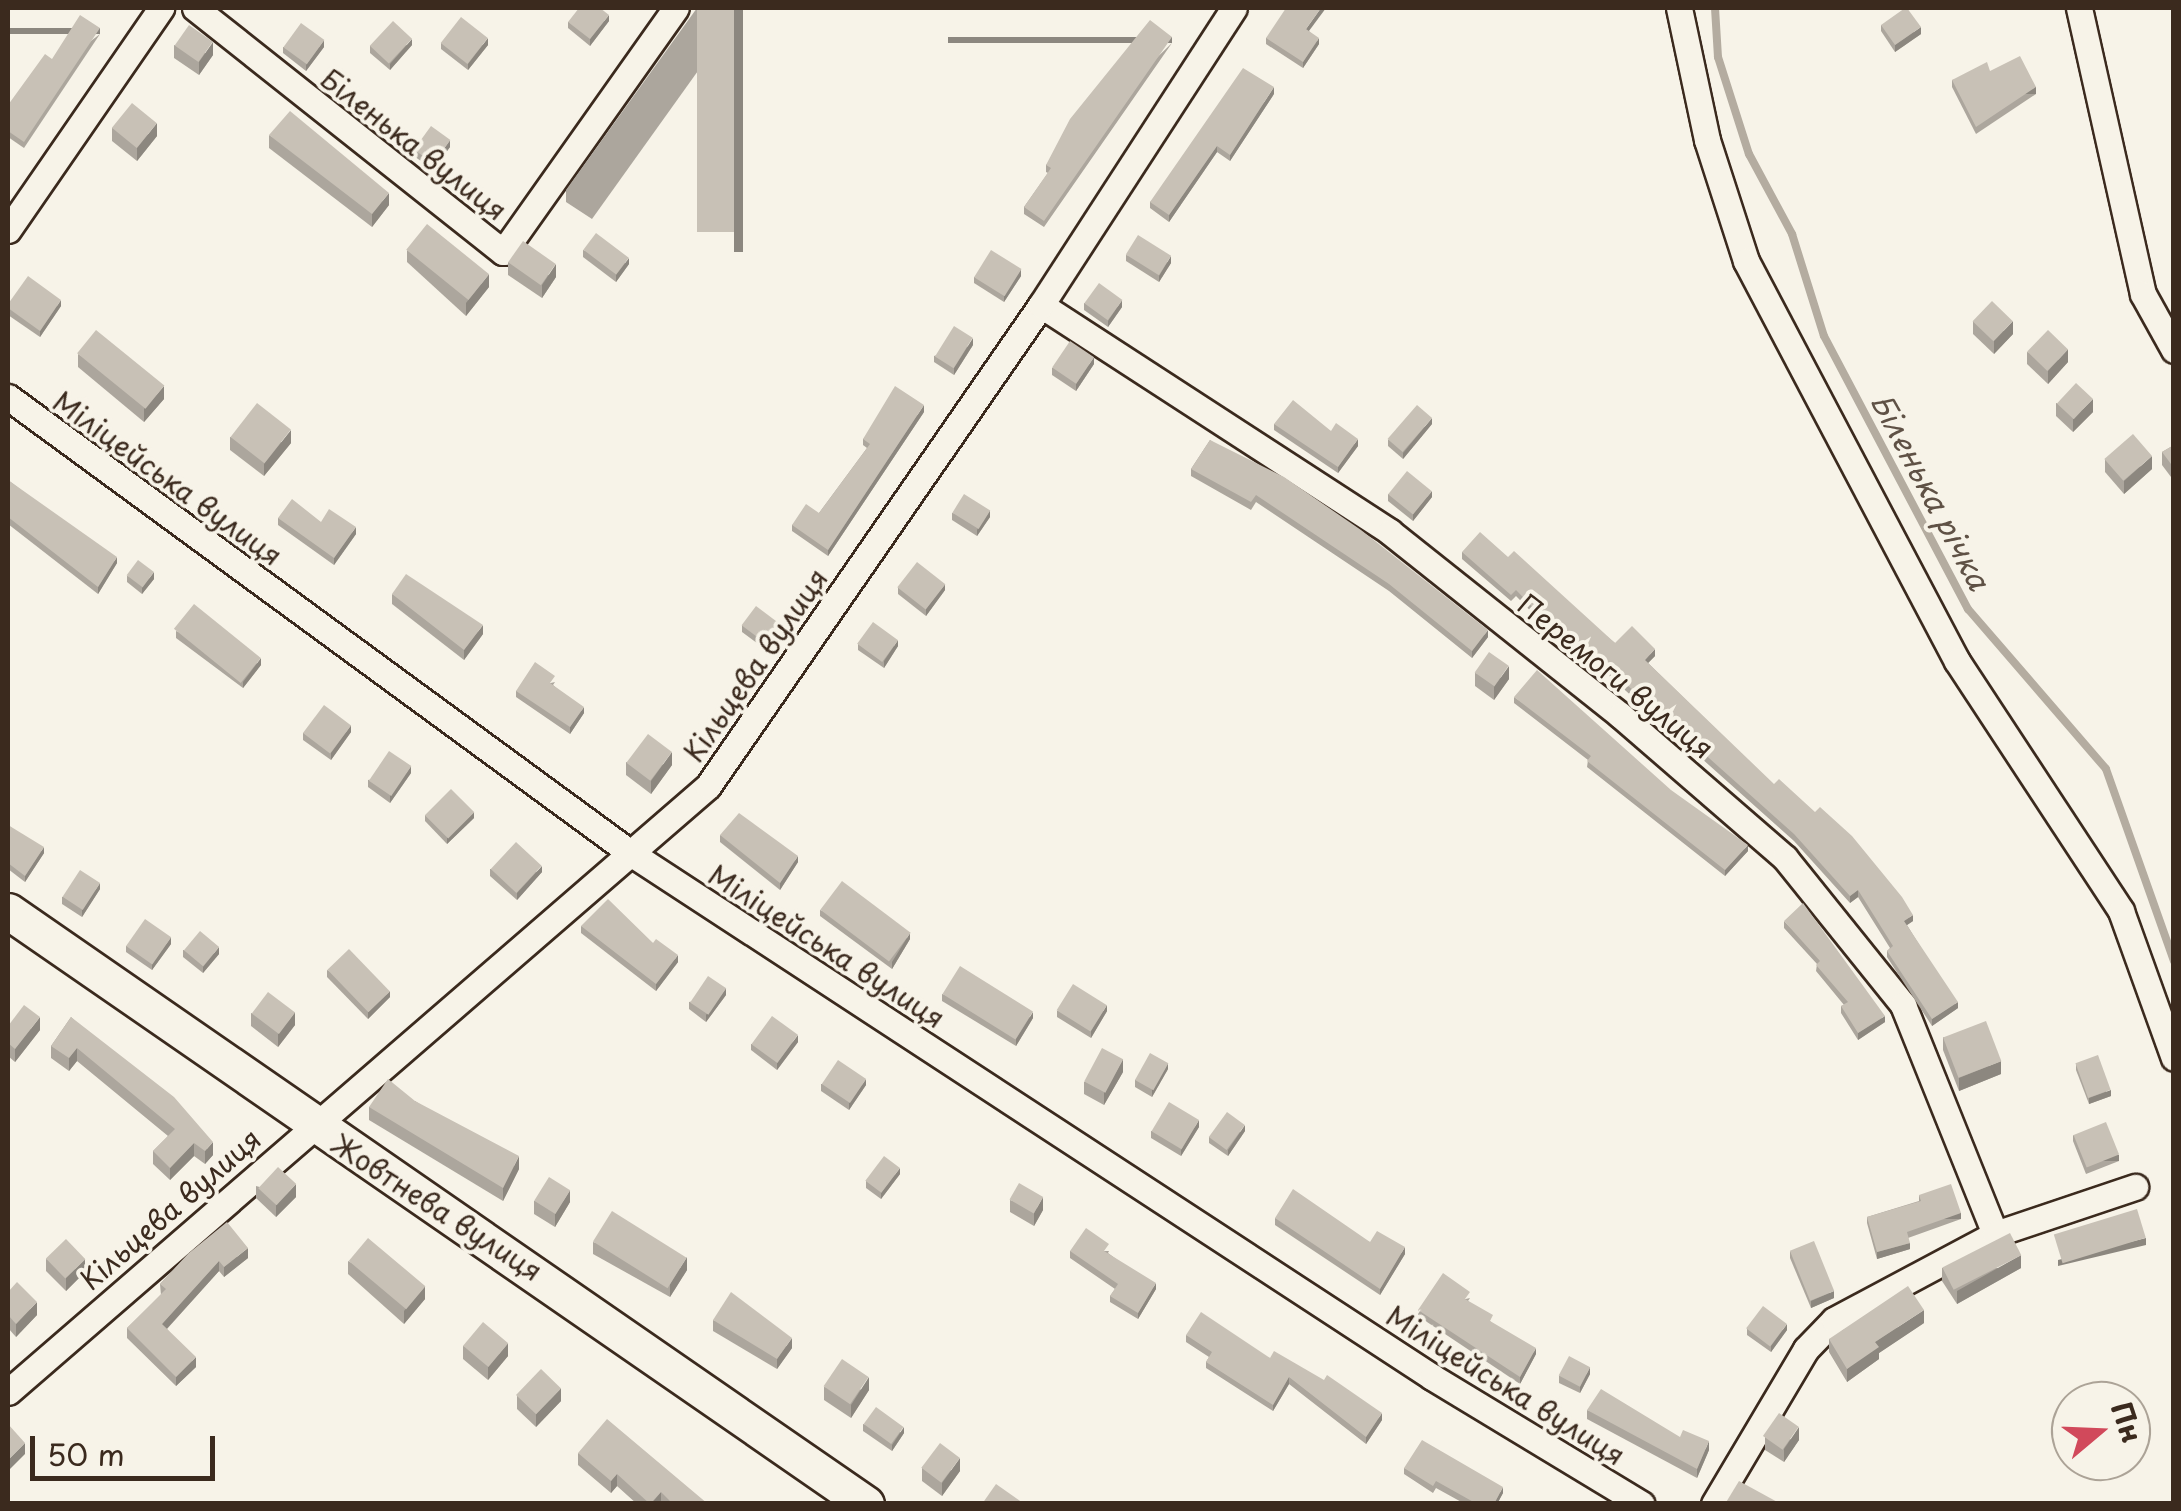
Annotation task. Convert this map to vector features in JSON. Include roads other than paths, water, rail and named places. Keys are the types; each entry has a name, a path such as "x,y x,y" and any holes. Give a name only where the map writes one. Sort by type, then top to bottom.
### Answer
{"main road":[{"name":"Жовтнева вулиця","path":"8,910 173,1021 312,1125 518,1259 866,1504"}],"street":[{"path":"8,230 161,8"},
{"name":"Біленька вулиця","path":"195,8 503,252 676,8"},
{"name":"Кільцева вулиця","path":"8,1392 708,786 1041,305 1234,8"},
{"path":"1679,8 1707,140 1746,261 1957,661 2121,911 2174,1058"},
{"path":"2078,8 2143,294 2174,350"},
{"name":"Перемоги вулиця","path":"1041,305 1390,532 1620,715 1785,858 1903,1005 1994,1234"},
{"name":"Міліцейська вулиця","path":"8,397 632,854 1415,1366 1642,1504"},
{"path":"1714,1504 1806,1350 1834,1320 1994,1234 2134,1187"}],"waterway":[{"name":"Біленька річка","path":"1715,8 1718,57 1749,154 1792,234 1824,336 1968,609 2106,769 2174,961"}]}
